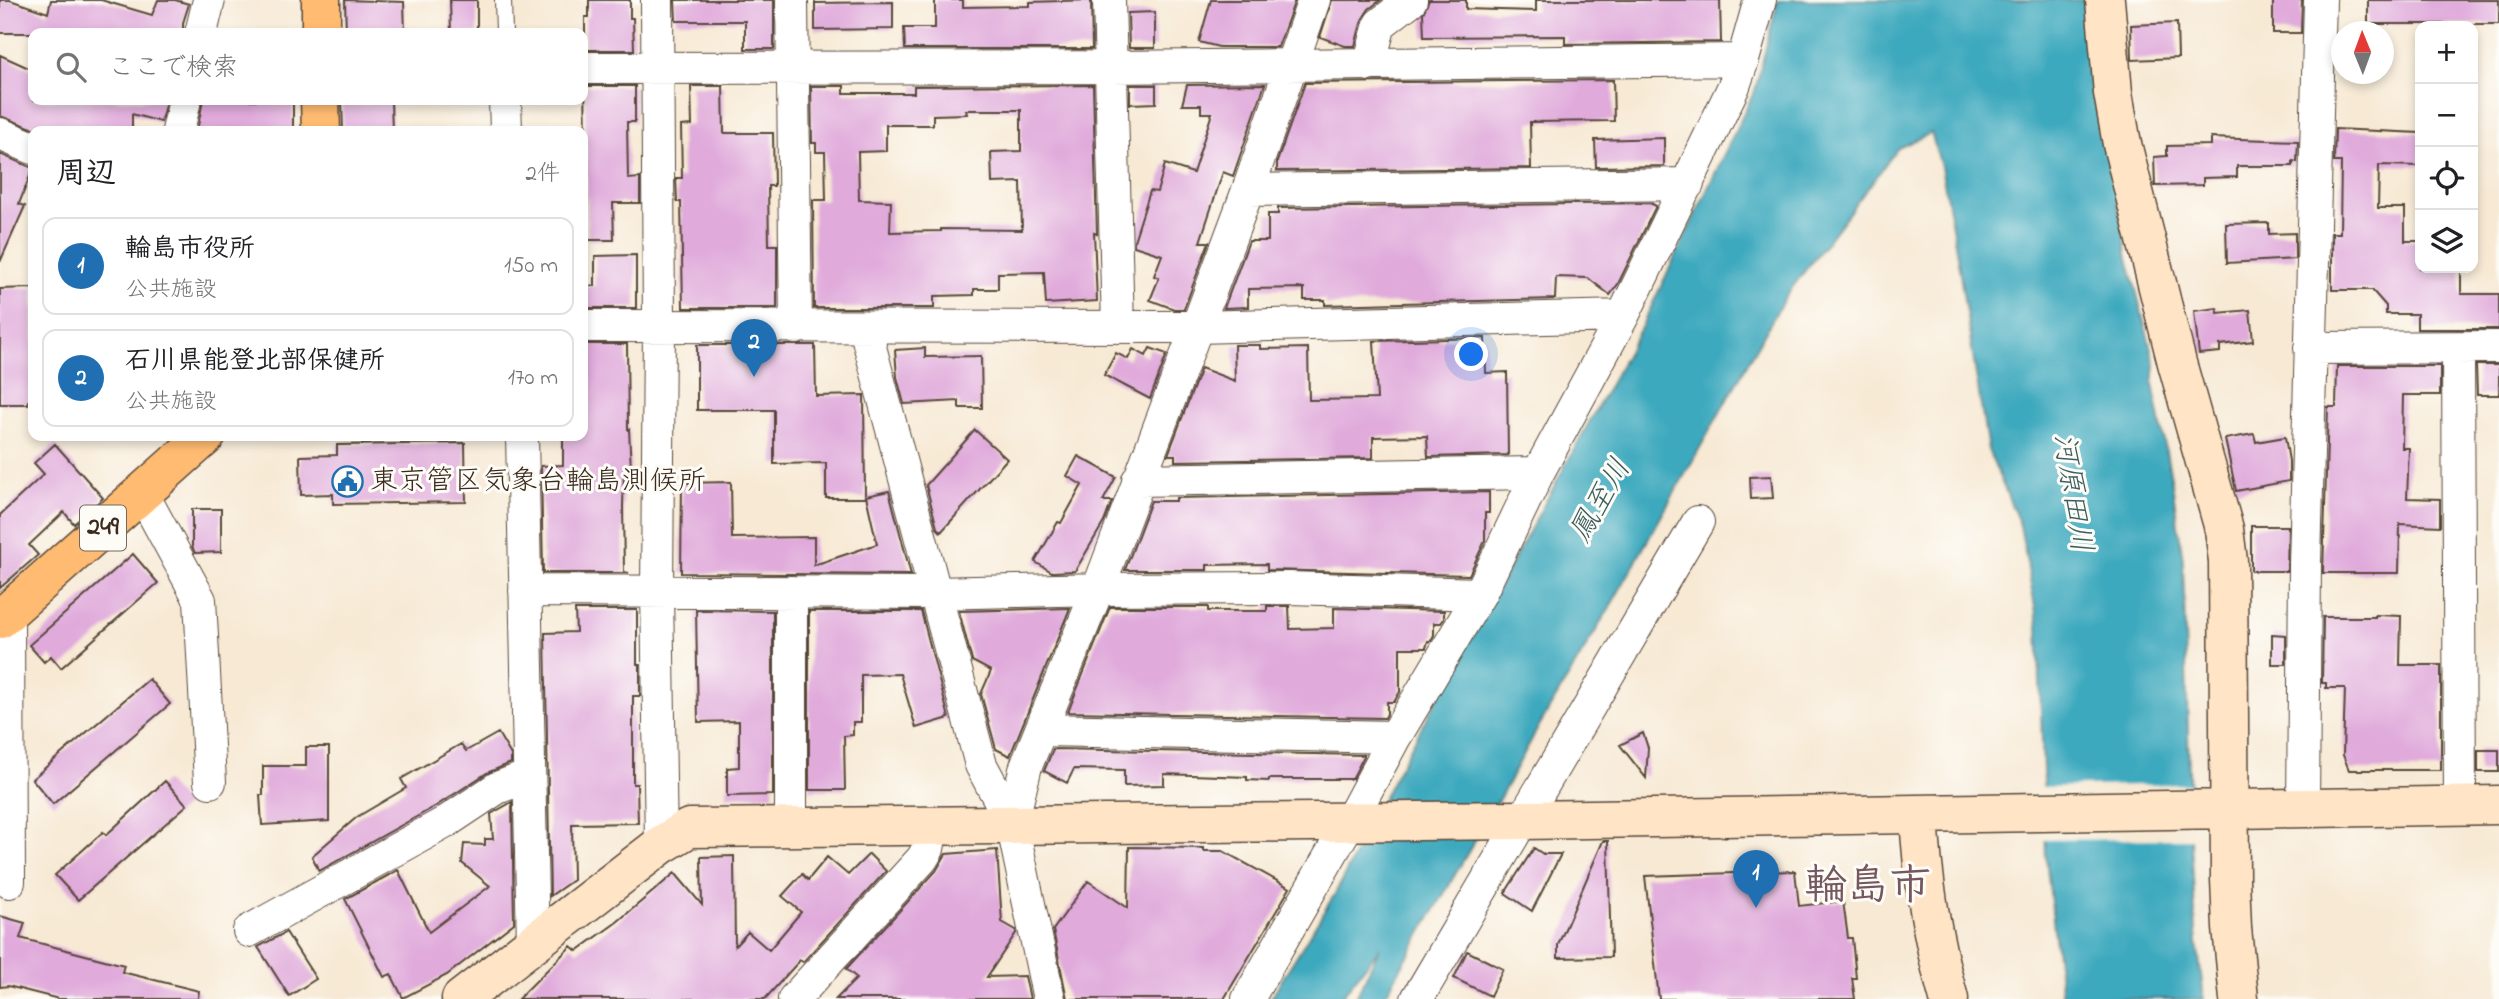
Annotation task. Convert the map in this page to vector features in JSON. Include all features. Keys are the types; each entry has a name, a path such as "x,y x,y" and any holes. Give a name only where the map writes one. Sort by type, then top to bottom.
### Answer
{"highway":[{"path":"321,0 321,28"},
{"path":"320,105 321,126"},
{"name":"249","path":"4,615 200,441"}],"street":[{"path":"202,28 209,0"},
{"path":"657,0 659,326 656,591 661,845"},
{"path":"792,0 796,328"},
{"path":"1109,0 1118,327"},
{"path":"1012,823 1026,765 1098,589 1197,327 1314,0"},
{"path":"1368,65 1380,24 1411,0"},
{"path":"1248,999 1395,737 1480,594 1538,473 1623,316 1688,184 1743,60 1760,0"},
{"path":"2105,0 2113,93 2122,144 2174,351 2224,528 2228,561 2219,809 2239,999"},
{"path":"2304,808 2305,564 2320,0"},
{"path":"588,68 1290,66 1743,60"},
{"path":"179,126 184,105"},
{"path":"505,105 506,126"},
{"path":"0,134 28,146"},
{"path":"1248,190 1688,184"},
{"path":"588,326 1197,327 1623,316"},
{"path":"866,328 981,765 1012,823 1049,999"},
{"path":"2311,348 2499,348"},
{"path":"2458,348 2460,806"},
{"path":"522,441 533,945"},
{"path":"1138,480 1538,473"},
{"path":"142,494 201,600 210,782"},
{"path":"1417,999 1698,522"},
{"path":"525,591 934,593 1289,588 1480,594"},
{"path":"791,592 791,827"},
{"path":"4,615 9,882"},
{"path":"1042,730 1395,737"},
{"path":"248,931 435,829 497,788 529,776"},
{"path":"461,999 661,845 689,828 1522,820 2499,805"},
{"path":"1936,813 1923,863 1939,962 1949,999"},
{"path":"794,999 922,859 928,849 932,826"}],"lane":[{"path":"503,0 504,28"}],"water":[{"path":"1778,0 2090,0 2101,115 2128,258 2155,365 2153,384 2183,560 2191,838 2196,933 2204,999 2062,999 2046,858 2038,624 2020,525 1988,450 1955,243 1941,166 1931,133 1898,148 1785,297 1610,607 1383,999 1355,999 1380,947 1340,999 1270,999 1336,892 1390,785 1642,326 1755,90"}],"pier":[{"path":"2193,784 2195,839 2042,840 2040,787"}],"building":[{"path":"0,0 10,0 48,13 51,0 101,0 152,15 158,0 175,0 189,4 183,28 28,28 28,33 0,33"},
{"path":"345,0 404,2 405,28 346,28"},
{"path":"450,0 477,0 477,28 451,28"},
{"path":"589,0 630,0 634,50 588,50 585,17 589,17"},
{"path":"675,0 774,0 774,49 745,49 745,21 676,21"},
{"path":"935,0 963,0 963,7 1030,6 1030,2 1091,0 1092,49 905,49 904,28 935,28"},
{"path":"1211,0 1295,0 1278,47 1219,47 1199,42"},
{"path":"1332,0 1381,0 1369,9 1362,20 1355,46 1345,46 1320,37"},
{"path":"1429,0 1466,0 1466,9 1536,11 1536,0 1720,0 1721,42 1565,44 1565,36 1424,37 1423,13"},
{"path":"2273,0 2302,0 2301,33 2273,33"},
{"path":"2368,0 2499,0 2499,24 2478,24 2478,21 2415,21 2415,24 2394,24 2394,21 2368,21"},
{"path":"893,2 893,29 815,30 815,3"},
{"path":"1155,12 1155,48 1129,48 1128,13"},
{"path":"2177,23 2178,58 2132,60 2131,25"},
{"path":"0,55 28,68 28,105 165,105 161,122 132,114 132,126 28,126 0,116"},
{"path":"1613,80 1614,121 1530,122 1531,168 1277,171 1277,162 1305,83"},
{"path":"1265,84 1233,176 1223,172 1200,242 1209,242 1184,309 1174,309 1150,300 1159,278 1154,276 1162,255 1134,246 1134,241 1150,191 1157,192 1165,164 1193,173 1212,113 1201,113 1201,105 1182,105 1187,85"},
{"path":"1093,85 1097,301 1046,304 1044,272 998,273 998,289 974,289 974,295 934,296 934,308 814,308 813,200 826,200 825,152 816,152 816,143 812,143 811,86 844,86 844,93 914,93 914,86","holes":["966,110 1021,110 1021,151 991,152 992,183 1021,182 1022,230 941,229 890,232 891,201 859,200 858,152 886,151 886,125 933,125 933,115 967,114"]},
{"path":"1130,85 1156,85 1156,103 1130,104"},
{"path":"588,86 635,86 635,122 627,122 628,179 640,178 640,203 613,203 614,240 588,240 588,126 586,126"},
{"path":"691,86 723,86 724,133 773,133 774,186 768,186 769,245 777,245 777,308 683,308 681,202 677,202 676,178 682,178 681,126 692,125"},
{"path":"202,105 293,105 293,126 198,126"},
{"path":"342,105 391,105 392,126 343,126"},
{"path":"2335,129 2415,133 2415,166 2379,165 2378,208 2405,208 2405,241 2415,241 2415,273 2461,273 2461,294 2499,294 2499,329 2417,329 2417,314 2386,314 2386,306 2372,290 2332,290 2332,233 2340,233 2341,162 2334,162"},
{"path":"1664,138 1664,166 1596,167 1595,140"},
{"path":"2211,138 2298,141 2297,162 2293,161 2293,166 2237,166 2237,177 2203,178 2203,185 2155,186 2154,157 2167,156 2167,146 2211,145"},
{"path":"0,154 28,166 28,181 19,204 25,206 0,262"},
{"path":"1650,203 1656,206 1610,295 1588,278 1556,277 1555,299 1325,305 1325,300 1304,300 1304,288 1248,289 1248,307 1224,308 1249,241 1268,241 1268,214 1278,214 1278,208"},
{"path":"2269,223 2269,234 2295,233 2295,259 2227,263 2226,224"},
{"path":"636,255 636,308 588,308 588,286 595,286 595,256"},
{"path":"28,288 28,404 0,404 0,289"},
{"path":"2217,308 2218,313 2250,310 2253,341 2220,345 2220,352 2199,354 2194,311"},
{"path":"1485,338 1486,373 1507,372 1508,455 1428,457 1427,436 1373,437 1373,458 1175,461 1175,455 1168,455 1201,368 1235,381 1234,345 1260,345 1260,349 1308,348 1309,400 1377,399 1374,341"},
{"path":"588,344 627,344 631,470 624,470 623,506 624,572 629,573 543,573 541,466 563,465 563,441 588,441"},
{"path":"697,345 815,345 816,396 864,395 865,498 826,498 826,463 774,464 774,410 697,410"},
{"path":"925,348 925,357 981,356 982,408 959,408 959,401 904,404 897,377 895,350"},
{"path":"1150,348 1167,354 1150,399 1104,375 1116,353 1128,359 1133,349 1146,356"},
{"path":"2476,365 2499,365 2499,395 2477,395"},
{"path":"2337,366 2440,366 2440,395 2403,395 2402,448 2409,448 2407,498 2440,499 2440,526 2400,524 2399,573 2323,573 2328,407 2336,407"},
{"path":"975,430 1007,459 941,532 937,528 926,485"},
{"path":"2254,434 2256,442 2285,437 2289,481 2236,491 2225,439"},
{"path":"465,443 466,502 333,504 333,494 301,495 300,456 337,455 337,445"},
{"path":"55,444 103,498 74,524 64,512 29,545 38,555 0,588 0,515 44,474 34,463"},
{"path":"1078,456 1116,477 1103,501 1112,501 1104,522 1075,571 1052,572 1035,562 1082,485 1067,476"},
{"path":"1771,476 1773,498 1751,499 1750,477"},
{"path":"731,482 732,538 814,537 814,565 877,544 866,496 889,491 911,575 681,573 682,483"},
{"path":"1489,492 1489,513 1485,513 1485,541 1469,575 1267,570 1267,564 1207,565 1207,570 1125,570 1151,501 1176,501 1176,498"},
{"path":"192,509 221,509 221,552 195,553 192,547"},
{"path":"2251,526 2288,526 2287,571 2251,571"},
{"path":"133,554 158,583 61,668 51,656 44,662 29,645"},
{"path":"1267,606 1289,606 1290,629 1334,628 1334,608 1444,611 1444,619 1441,623 1434,623 1434,635 1426,648 1400,648 1400,692 1394,702 1387,702 1385,718 1068,712 1110,607 1208,607 1208,611 1267,611"},
{"path":"1070,608 1010,756 996,749 981,694 991,671 972,661 959,611"},
{"path":"575,610 637,610 640,696 633,696 633,784 637,784 638,823 572,824 573,880 550,896 545,633 576,632"},
{"path":"696,610 773,611 773,795 727,796 727,768 739,767 739,721 698,722"},
{"path":"809,611 921,611 949,718 916,728 900,674 861,675 861,722 853,722 853,735 844,736 845,790 809,790"},
{"path":"2401,616 2400,665 2441,665 2441,770 2349,770 2343,755 2345,688 2326,688 2326,683 2322,683 2323,617"},
{"path":"2272,634 2286,635 2286,664 2272,664"},
{"path":"149,679 170,704 53,804 32,779"},
{"path":"498,733 511,755 511,763 487,773 436,806 319,871 312,856 357,817 406,788 401,779 461,744 466,751"},
{"path":"1643,733 1648,748 1646,778 1620,745"},
{"path":"306,747 329,747 329,821 262,825 260,795 263,795 263,766 306,766"},
{"path":"1053,749 1364,756 1352,779 1269,781 1247,780 1247,777 1164,774 1164,785 1124,786 1124,770 1074,769 1067,783 1044,771"},
{"path":"2478,750 2499,750 2499,772 2478,772"},
{"path":"165,781 187,805 78,900 55,875 103,832 106,835"},
{"path":"512,802 514,923 447,975 403,998 391,974 384,977 345,899 398,870 429,932 490,886 462,863 464,844 485,845 485,839 493,839 491,814"},
{"path":"1603,841 1608,841 1611,957 1558,958 1558,945"},
{"path":"1129,847 1204,848 1204,851 1223,851 1290,888 1224,999 1067,999 1053,930 1088,881 1128,908"},
{"path":"1534,848 1543,854 1561,854 1532,911 1505,893"},
{"path":"997,850 1002,922 1016,930 1016,933 987,977 1025,976 1030,999 836,999 857,978 846,969 936,871 946,854"},
{"path":"869,854 886,871 803,962 800,960 765,999 518,999 571,946 577,951 617,922 675,873 702,905 701,857 734,856 735,946 748,932 769,950 801,912 782,896 802,874 808,880 827,857 848,875"},
{"path":"1795,871 1799,906 1843,901 1848,938 1852,938 1855,999 1659,999 1645,876"},
{"path":"0,916 25,923 20,938 124,965 122,972 199,991 198,999 59,999 8,986 0,987"},
{"path":"286,932 316,979 289,996 258,947"},
{"path":"1467,951 1503,969 1490,996 1454,978"}],"place":[{"name":"石川県能登北部保健所","path":"754,377"},
{"name":"東京管区気象台輪島測候所","path":"347,482"},
{"name":"輪島市役所","path":"1756,908"}],"district":[{"name":"輪島市","path":"1868,887"}],"water label":[{"name":"河原田川","path":"2071,493"},
{"name":"鳳至川","path":"1602,501"}]}
